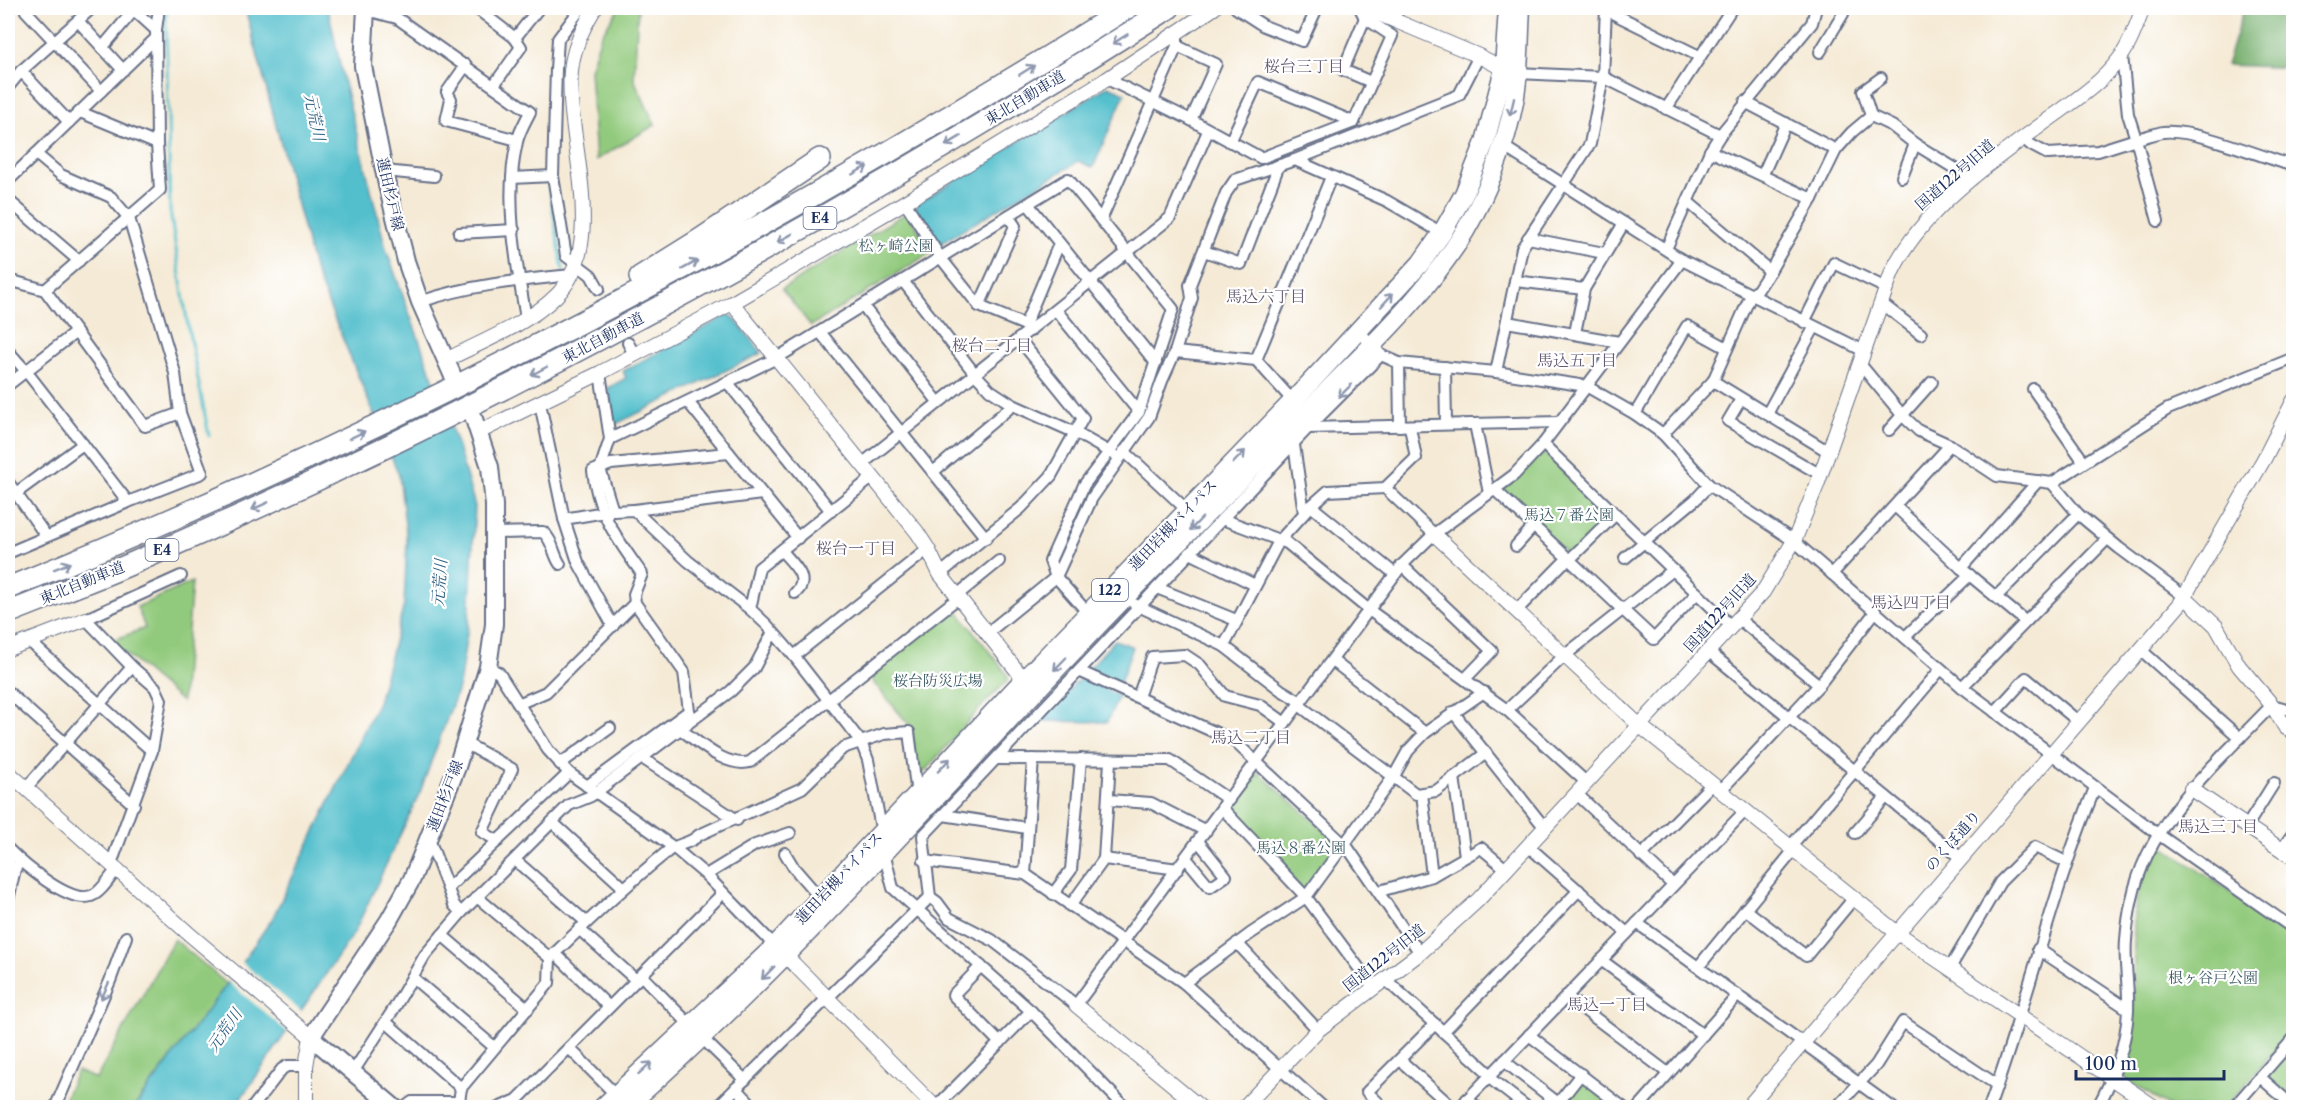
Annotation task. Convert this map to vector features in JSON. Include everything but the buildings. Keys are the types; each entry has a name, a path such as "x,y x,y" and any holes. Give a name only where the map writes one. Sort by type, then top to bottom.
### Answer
{"highway":[{"name":"東北自動車道","path":"8,588 148,530 304,460 450,374 567,331 899,147 1127,8"},
{"name":"東北自動車道","path":"8,613 140,560 314,482 471,420 653,312 802,229 1057,79 1169,8"},
{"name":"蓮田岩槻バイパス","path":"780,951 820,898 917,795 1029,686 1131,603 1377,349 1445,264 1468,227 1501,148 1514,101 1510,71 1508,8"},
{"name":"蓮田岩槻バイパス","path":"602,1107 621,1101 697,1032 884,853 1029,686 1088,613 1293,402 1421,263 1443,233 1464,194 1485,142 1510,71 1521,8"},
{"path":"567,331 642,276 820,159"}],"main road":[{"name":"蓮田杉戸線","path":"366,9 363,66 384,171 402,246 420,302 450,374"},
{"name":"蓮田杉戸線","path":"306,1033 389,920 412,879 465,743 488,666 494,624 493,484 485,447 471,420"},
{"path":"306,1033 395,1107"}],"street":[{"path":"28,8 26,11 53,42 101,91"},
{"path":"8,87 21,71 92,8"},
{"path":"45,290 160,190 157,144 156,34 159,8"},
{"path":"476,8 515,38 521,47 494,85"},
{"path":"515,38 539,8"},
{"path":"575,269 566,256 554,176 558,39 581,8"},
{"path":"450,374 544,307 559,294 575,269 581,247 583,214 571,72 578,39 595,8"},
{"path":"471,420 540,403 600,373 631,349 732,303 1177,39 1214,8"},
{"path":"1236,8 1264,26 1302,41 1317,8"},
{"path":"1107,79 1191,120 1261,158 1354,122 1392,36 1360,8"},
{"path":"1666,109 1732,8"},
{"path":"1666,249 1710,151 1745,102 1812,23 1816,8"},
{"path":"1820,52 1843,14 1843,8"},
{"name":"国道122号旧道","path":"1243,1107 1318,1030 1420,952 1478,900 1736,623 1774,576 1794,541 1821,475 1898,258 1914,235 1972,179 2100,80 2122,55 2143,8"},
{"path":"366,9 397,18 530,112 517,140 512,178 513,230 526,318"},
{"path":"1496,372 1522,248 1590,144 1603,77 1606,9 1700,56"},
{"path":"102,48 134,10 156,34"},
{"path":"1365,13 1396,14 1510,71 1603,77 1720,135"},
{"path":"1365,13 1343,69 1371,82"},
{"path":"78,21 123,70"},
{"path":"8,181 123,70 156,34"},
{"path":"1101,220 1153,103 1177,39"},
{"path":"1177,39 1216,64 1191,120"},
{"path":"2122,55 2128,114 2158,221"},
{"path":"986,634 1056,577 1092,498 1149,417 1175,352 1192,298 1190,285 1226,193 1235,180 1459,95 1479,56"},
{"path":"466,65 447,92 451,99 446,121 517,140"},
{"path":"21,71 69,122"},
{"path":"1881,78 1863,91 1871,116 1892,126 1915,144 1972,179"},
{"path":"1230,142 1258,82 1354,122"},
{"path":"1745,102 1836,150"},
{"path":"80,112 157,144"},
{"path":"1663,434 1713,381 1751,295 1758,291 1770,271 1812,199 1836,150 1871,116"},
{"path":"1763,174 1786,123"},
{"path":"1027,328 1056,310 1170,218 1208,131"},
{"path":"2024,138 2031,145 2048,154 2098,151 2165,132 2188,134 2294,166"},
{"path":"1902,177 1915,144"},
{"path":"1501,148 1509,150 1562,186 1682,260 1809,325 1862,358 1903,416 1919,431 1950,445 1997,476 2052,483 2168,409 2294,358"},
{"path":"1204,251 1241,264 1287,162 1282,150"},
{"path":"1710,151 1812,199"},
{"path":"8,553 202,473 180,413 174,373 129,218 111,197 61,175 36,154"},
{"path":"1287,162 1331,177 1387,201 1443,233"},
{"path":"384,171 434,176"},
{"path":"512,178 554,176"},
{"path":"1256,360 1331,177"},
{"path":"610,439 777,358 1068,179 1173,309 1139,412 1084,485 1050,561 1056,577 1088,613"},
{"path":"8,200 79,261"},
{"path":"905,202 940,257 979,306 1027,328"},
{"path":"1688,202 1770,271"},
{"path":"1028,204 1156,363"},
{"path":"979,306 1014,226 1008,216"},
{"path":"1575,333 1584,289 1624,223"},
{"path":"459,232 513,230"},
{"path":"1528,238 1604,254"},
{"path":"862,464 1019,339 1027,328 1059,244"},
{"path":"1076,1005 1399,569 1434,534 1514,475 1543,444 1682,260"},
{"path":"1767,414 1809,325 1834,263 1886,288"},
{"path":"420,302 438,296 575,269 591,275 598,288"},
{"path":"903,281 990,390 1013,405 1076,433 1108,452 1121,454 1188,510"},
{"path":"1515,281 1584,289"},
{"path":"8,282 45,290 145,426 180,413"},
{"path":"732,303 873,477 928,549 940,574 957,597 1029,686"},
{"path":"1881,303 1921,334"},
{"path":"863,306 939,403"},
{"path":"1056,310 1139,412"},
{"path":"1507,322 1619,342"},
{"path":"1635,414 1687,326 1726,348"},
{"path":"1359,331 1377,349 1400,363 1496,372 1586,386 1635,414 1663,434 1709,485 1794,541 1940,670 2157,834 2294,928"},
{"path":"8,385 76,332"},
{"path":"820,332 986,538"},
{"path":"940,574 1021,508 1051,476 1083,418 1019,339"},
{"path":"1201,1107 992,940 948,918 937,902 930,897 924,861 923,836 1079,671 1131,603 1157,588 1294,445 1377,349"},
{"path":"8,351 128,502"},
{"path":"1175,352 1256,360 1293,402"},
{"path":"1224,646 1279,541 1308,510 1328,491 1385,488 1416,458 1405,427 1400,363"},
{"path":"1445,367 1446,424"},
{"path":"353,1072 386,1022 425,955 461,913 569,805 689,711 684,672 635,603 634,594 642,574 609,528 600,469 610,439 600,373"},
{"path":"1713,381 1829,453"},
{"path":"1889,430 1932,382"},
{"path":"728,383 831,511"},
{"path":"2033,389 2084,462"},
{"path":"1741,399 1728,421 1821,475"},
{"name":"のくぼ通り","path":"1747,1107 2185,597 2264,459 2294,400"},
{"path":"688,402 798,538"},
{"path":"540,403 564,519 578,562 614,626"},
{"path":"933,472 1013,405"},
{"path":"1308,428 1559,422"},
{"path":"1475,424 1491,491 1654,639 1697,592"},
{"path":"16,493 83,444"},
{"path":"1543,444 1697,592 1819,685"},
{"path":"1294,445 1308,510 1399,569 1492,651 1465,679"},
{"path":"1832,574 1950,445"},
{"path":"600,469 611,464 729,453"},
{"path":"750,609 759,568 873,477"},
{"path":"1905,637 1965,571 2038,481"},
{"path":"8,482 46,536"},
{"path":"2052,483 2078,514 2107,539 2185,597 2216,627 2240,666 2272,705 2285,727 2294,733"},
{"path":"1624,558 1695,500 1709,485"},
{"path":"1385,488 1639,725 1896,933 2156,1107"},
{"path":"564,519 762,494"},
{"path":"1895,506 1965,571 2025,621"},
{"path":"634,510 688,561 750,609 773,632 861,741 868,760 882,833"},
{"path":"1516,612 1563,563 1569,561 1616,514"},
{"path":"1996,597 2078,514"},
{"path":"1222,519 1287,543 1369,610 1507,710 1587,783"},
{"path":"1516,546 1533,527"},
{"path":"495,533 543,532 548,537 560,564"},
{"path":"1962,687 2107,539"},
{"path":"553,549 572,542"},
{"path":"794,656 928,549"},
{"path":"782,551 799,572 803,581 801,588 795,592"},
{"path":"1190,553 1254,585"},
{"path":"680,729 738,765 750,762 999,561"},
{"path":"1507,710 1564,656 1673,570"},
{"path":"8,649 86,619 181,576"},
{"path":"1157,588 1236,620"},
{"path":"518,704 546,692 635,603"},
{"path":"1131,603 1224,646 1416,794 1436,790 1486,753"},
{"path":"1641,856 1789,717 1819,685 1875,612"},
{"path":"8,849 20,861 54,886 82,898 93,896 113,866 114,856 134,805 152,751 161,700 155,687 132,667 86,619"},
{"path":"591,789 642,758 731,691 753,668 773,632"},
{"path":"29,641 152,751"},
{"path":"2141,650 2240,738"},
{"path":"1708,651 1961,858"},
{"path":"1138,697 1152,657 1185,655 1200,665 1225,696 1260,705 1285,723"},
{"path":"1333,661 1425,733"},
{"path":"488,666 499,673 548,750 560,764 673,847 705,875 936,1107 1031,1011"},
{"path":"26,788 132,667"},
{"path":"1699,966 1854,770 1940,670"},
{"path":"1079,671 1234,741 1344,844 1380,891 1420,952"},
{"path":"1995,712 2026,678 2079,722"},
{"path":"8,692 64,745 134,805"},
{"path":"1184,983 1306,897 1394,776 1408,751 1425,733 1484,692"},
{"path":"2272,705 2294,711"},
{"path":"2097,1107 2113,1078 2122,1047 2128,1009 2126,941 2132,898 2143,865 2157,834 2191,789 2272,705"},
{"path":"1453,712 1545,828"},
{"path":"560,764 609,728"},
{"path":"404,1107 412,1102 459,1102 461,1088 549,983 553,956 623,887 673,847 692,842 699,835 737,820 802,788 843,748 884,734 909,732 917,795"},
{"path":"465,743 512,768 482,832 498,841"},
{"path":"642,758 737,820"},
{"path":"997,759 1170,760 1226,804 1306,897 1373,987"},
{"path":"1025,874 1033,759"},
{"path":"1053,894 1071,870 1081,759"},
{"path":"1070,906 1104,859 1110,761"},
{"path":"8,772 188,933 306,1033 306,1107"},
{"path":"448,888 570,773"},
{"path":"1454,777 1465,856"},
{"path":"2247,826 2274,783"},
{"path":"1989,1107 2020,1015 2066,862 2095,788"},
{"path":"2191,789 2294,858"},
{"path":"1422,794 1432,876"},
{"path":"1577,794 1672,885"},
{"path":"1855,833 1886,796"},
{"path":"1108,800 1151,803 1206,831"},
{"path":"1463,1103 1745,811"},
{"path":"943,815 1027,828"},
{"path":"552,822 623,887"},
{"path":"2281,850 2294,832"},
{"path":"705,875 755,845 790,833"},
{"path":"429,839 454,905 461,913"},
{"path":"1186,858 1210,887 1226,876 1198,841"},
{"path":"1528,846 1627,933"},
{"path":"1950,968 2000,882 2035,847 2066,862"},
{"path":"1380,891 1432,876 1481,848 1506,869"},
{"path":"785,853 794,868 820,898"},
{"path":"884,853 893,888 1031,1011 1118,1105"},
{"path":"1104,859 1178,869"},
{"path":"515,860 745,1080"},
{"path":"8,900 15,869 20,861"},
{"path":"924,861 1025,874 1184,983 1279,1070 1324,1107"},
{"path":"1384,1107 1367,1092 1400,1060 1439,1028 1580,890"},
{"path":"498,1107 520,1104 569,1048 723,892"},
{"path":"477,897 553,956 609,1007"},
{"path":"716,1107 930,897"},
{"path":"1745,909 1806,956 1854,898"},
{"path":"1637,923 1893,1107"},
{"path":"442,935 528,1009"},
{"path":"55,1107 110,981 126,937"},
{"path":"1238,943 1318,1030"},
{"path":"2038,949 2128,1009"},
{"path":"1601,960 1703,1035"},
{"path":"981,966 953,995 1000,1043"},
{"path":"412,977 494,1047"},
{"path":"1385,979 1490,1076 1528,1107"},
{"path":"1566,996 1668,1073"},
{"path":"1638,1107 1738,996"},
{"path":"386,1022 461,1088"},
{"path":"1836,1107 1876,1065 1904,1022 1997,1085"},
{"path":"1529,1035 1624,1107"},
{"path":"2233,1107 2294,1038"},
{"path":"569,1048 621,1101"},
{"path":"1400,1060 1453,1107"},
{"path":"1504,1061 1556,1105 1581,1074"},
{"path":"252,1107 282,1068 306,1066"},
{"path":"2260,1077 2294,1107"},
{"path":"736,1088 755,1107"},
{"path":"1463,1103 1478,1107"}],"green space":[{"path":"619,8 638,8 634,79 655,125 596,160 590,70 601,35"},
{"path":"2244,8 2293,8 2293,68 2226,65"},
{"name":"松ヶ崎公園","path":"907,212 932,252 811,326 782,289"},
{"name":"馬込７番公園","path":"1544,452 1611,515 1569,556 1501,490"},
{"path":"192,582 182,702 111,641 145,628 137,607"},
{"name":"桜台防災広場","path":"950,608 955,608 1007,674 1008,680 917,780 911,727 867,675"},
{"name":"馬込８番公園","path":"1259,773 1336,841 1337,847 1307,889 1303,891 1231,811 1231,806 1254,774"},
{"name":"根ヶ谷戸公園","path":"2164,847 2293,934 2293,1030 2226,1107 2169,1107 2126,1079 2122,1070 2131,1037 2134,994 2134,913 2139,888 2157,850"},
{"path":"174,939 227,984 134,1107 60,1108 77,1071 96,1079"},
{"path":"2293,1046 2293,1101 2269,1081 2268,1075"},
{"path":"1583,1081 1620,1108 1558,1108"}],"water":[{"name":"元荒川","path":"245,8 328,8 344,83 386,249 457,444 475,506 469,620 459,686 419,795 354,933 247,1090 233,1107 134,1108 227,984 272,919 378,702 404,605 407,541 399,475 314,269"},
{"path":"1108,86 1125,93 1093,168 1079,161 938,245 916,209 917,204"},
{"path":"728,315 732,316 762,353 614,425 608,388 626,378 623,371"},
{"path":"1115,640 1133,647 1120,683 1092,671 1091,666"},
{"path":"1084,678 1119,696 1107,722 1039,721 1079,680"}],"pier":[{"path":"239,960 303,1013 289,1033 226,980"}],"waterway":[{"path":"168,8 166,15 170,211 188,327 209,436"},
{"path":"554,36 573,8"},
{"path":"548,180 563,270"}],"district":[{"name":"桜台三丁目","path":"1304,66"},
{"name":"馬込六丁目","path":"1266,296"},
{"name":"桜台二丁目","path":"992,345"},
{"name":"馬込五丁目","path":"1577,360"},
{"name":"桜台一丁目","path":"856,548"},
{"name":"馬込四丁目","path":"1911,602"},
{"name":"馬込二丁目","path":"1251,737"},
{"name":"馬込三丁目","path":"2218,826"},
{"name":"馬込一丁目","path":"1607,1004"}]}
